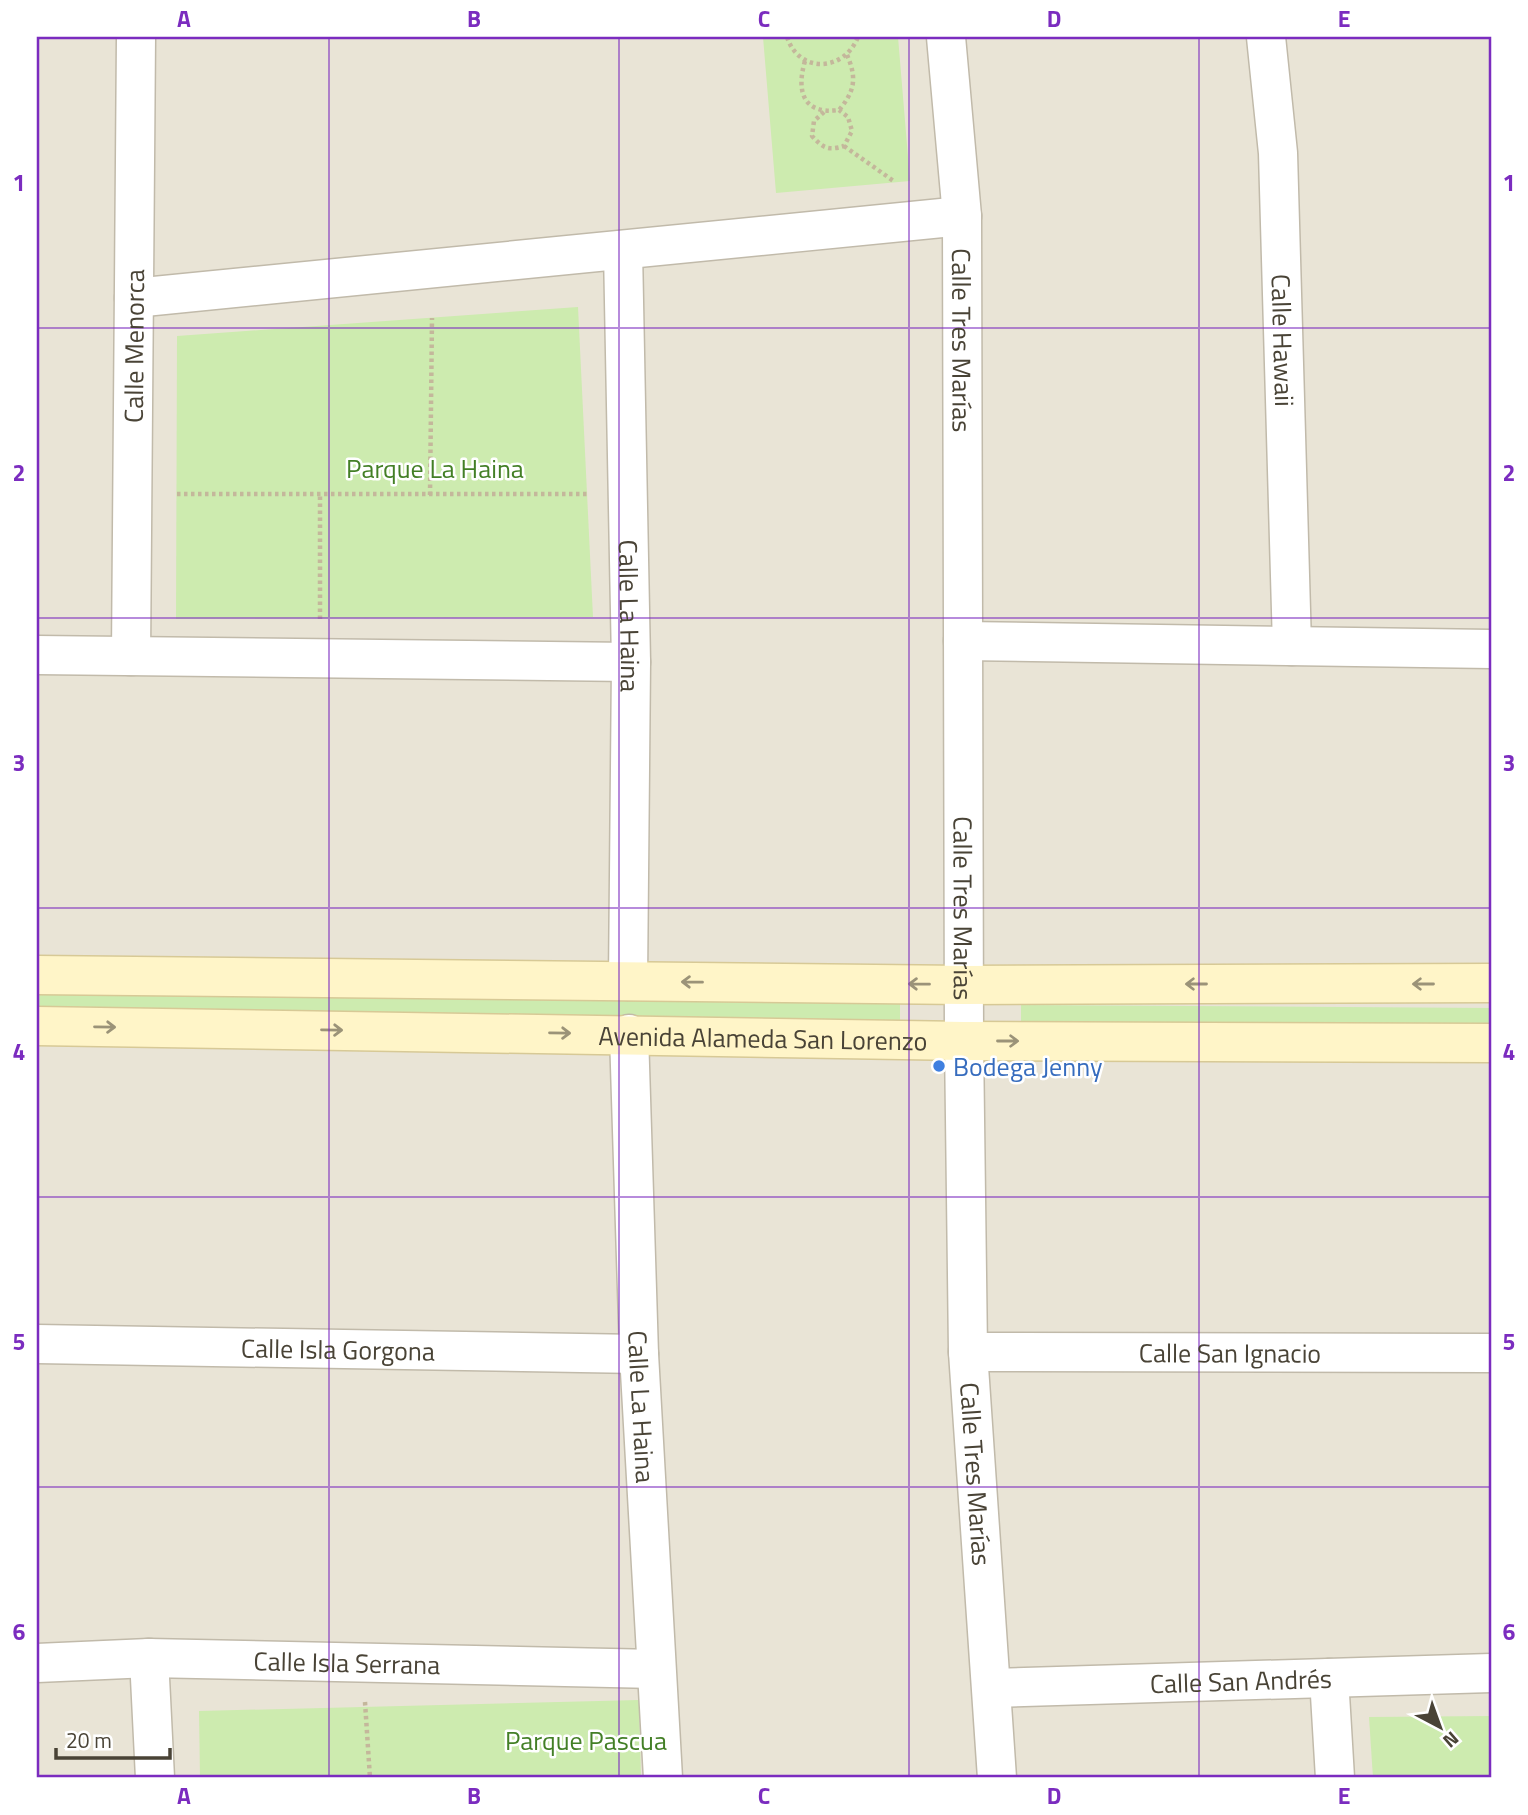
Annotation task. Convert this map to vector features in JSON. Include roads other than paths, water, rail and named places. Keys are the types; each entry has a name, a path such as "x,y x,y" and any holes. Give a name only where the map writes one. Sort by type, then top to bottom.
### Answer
{"street":[{"name":"Calle Menorca","path":"131,656 136,37"},
{"name":"Calle Tres Marías","path":"946,37 962,216 964,1041 968,1352 993,1688 997,1778"},
{"name":"Calle Hawaii","path":"1266,37 1278,153 1292,646"},
{"path":"134,298 962,216"},
{"name":"Calle La Haina","path":"623,250 631,663 628,981"},
{"path":"964,641 1491,649"},
{"path":"37,655 631,663"},
{"name":"Avenida Alameda San Lorenzo","path":"37,975 964,985 1491,983"},
{"name":"Avenida Alameda San Lorenzo","path":"37,1027 964,1041 1491,1043"},
{"name":"Calle La Haina","path":"629,1034 639,1354 663,1778"},
{"name":"Calle Isla Gorgona","path":"37,1344 639,1354"},
{"name":"Calle San Ignacio","path":"968,1352 1491,1353"},
{"path":"149,1658 155,1778"},
{"name":"Calle Isla Serrana","path":"37,1663 149,1658 656,1669"},
{"name":"Calle San Andrés","path":"993,1688 1491,1673"},
{"path":"1329,1678 1335,1778"}],"place":[{"name":"Bodega Jenny","path":"939,1066"}],"park label":[{"name":"Parque La Haina","path":"435,468"},
{"name":"Parque Pascua","path":"586,1740"}]}
